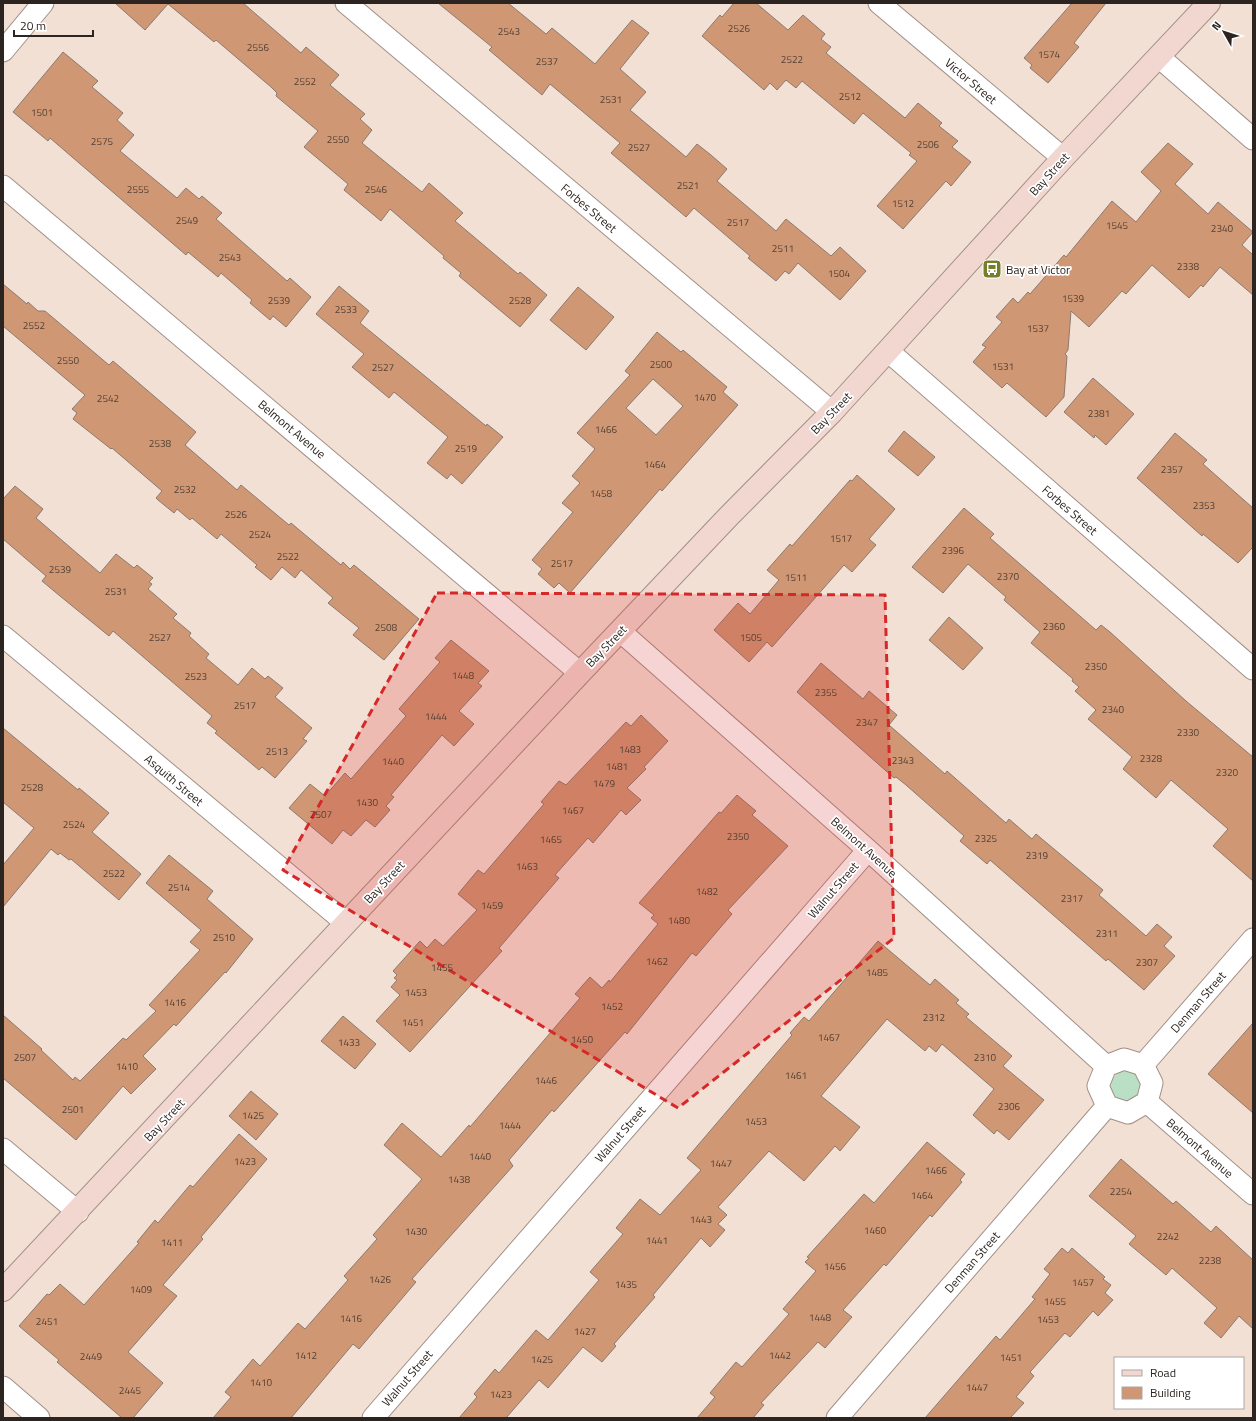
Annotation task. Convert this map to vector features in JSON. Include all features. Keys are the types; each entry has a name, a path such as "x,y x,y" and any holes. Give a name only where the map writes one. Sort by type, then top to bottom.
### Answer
{"main road":[{"name":"Bay Street","path":"3,1290 78,1212 580,673 728,517 832,412 1063,158 1210,3"}],"street":[{"path":"3,51 43,3"},
{"name":"Forbes Street","path":"346,3 832,412"},
{"name":"Victor Street","path":"879,3 1063,158"},
{"path":"1159,57 1253,139"},
{"name":"Belmont Avenue","path":"3,186 580,673"},
{"name":"Forbes Street","path":"888,351 1253,669"},
{"name":"Belmont Avenue","path":"620,631 868,850 1106,1066"},
{"name":"Asquith Street","path":"3,636 346,923"},
{"name":"Walnut Street","path":"373,1418 868,850"},
{"name":"Denman Street","path":"1143,1065 1253,939"},
{"path":"1124,1059 1143,1065 1152,1083 1147,1102 1128,1113 1107,1106 1098,1086 1106,1066 1124,1059"},
{"name":"Belmont Avenue","path":"1147,1102 1253,1194"},
{"name":"Denman Street","path":"837,1418 1107,1106"},
{"path":"3,1149 78,1212"},
{"path":"3,1387 39,1418"}],"highlighted area":[{"path":"437,593 885,595 894,938 678,1108 283,870"}],"green space":[{"path":"1126,1071 1137,1075 1141,1086 1137,1097 1126,1101 1115,1097 1111,1086 1115,1075"}],"building":[{"path":"115,3 243,3 301,53 306,47 339,75 330,85 365,114 360,119 372,130 362,143 422,192 429,183 463,213 455,221 518,274 520,272 547,295 520,327 459,276 461,273 443,258 444,256 390,209 381,221 344,190 348,184 304,147 318,131 276,96 277,93 271,87 216,40 214,42 168,4 145,30"},
{"path":"438,3 508,3 546,34 552,28 595,64 632,20 649,33 620,69 646,92 630,110 686,157 697,144 711,155 727,169 717,181 776,231 786,219 831,256 840,247 866,271 840,300 798,263 789,274 785,271 776,281 748,258 750,256 694,208 686,217 611,153 620,143 550,84 542,95 489,50 492,47"},
{"path":"734,3 756,3 788,30 803,15 825,34 821,39 831,47 826,53 905,118 918,103 942,123 939,126 958,141 952,147 971,162 951,186 946,181 903,229 877,206 917,161 909,155 911,153 863,113 854,124 802,81 796,88 786,80 777,90 770,83 764,90 702,36 720,15 722,17"},
{"path":"1072,3 1106,3 1074,43 1079,47 1048,83 1030,68 1032,65 1024,58"},
{"path":"63,52 98,81 92,87 123,113 117,120 134,135 120,151 177,198 186,188 199,199 202,196 222,213 216,219 287,281 290,278 311,297 286,327 273,316 270,320 250,303 252,300 221,273 218,277 188,252 186,255 50,138 48,141 13,112"},
{"path":"1168,143 1193,164 1175,184 1208,214 1218,202 1253,232 1242,245 1253,255 1253,295 1220,267 1203,287 1201,285 1189,298 1152,265 1126,294 1122,291 1089,327 1071,311 1068,350 1065,354 1067,356 1064,397 1046,417 1007,383 1002,388 973,362 986,347 982,345 1002,322 996,317 1013,298 1018,303 1028,292 1030,294 1064,255 1066,257 1112,201 1136,222 1161,191 1141,172"},
{"path":"3,284 27,304 28,302 38,311 45,311 109,365 113,361 196,432 185,445 237,490 241,485 289,525 291,523 341,565 343,562 350,569 354,565 419,619 384,660 353,635 359,628 328,603 333,598 301,570 295,578 282,567 271,580 255,567 257,565 221,534 217,539 192,518 190,520 177,509 174,513 158,500 156,498 162,491 112,448 111,449 73,419 77,413 72,409 85,395 3,326"},
{"path":"339,286 369,311 360,323 486,426 487,424 503,437 462,484 451,474 447,479 427,463 448,437 394,392 389,398 352,367 364,354 316,314"},
{"path":"578,287 614,317 586,350 550,320"},
{"path":"657,332 681,352 683,350 727,387 723,392 738,405 662,491 660,489 570,593 559,583 554,588 538,574 542,569 532,560 573,512 562,503 580,483 572,476 595,449 577,433 630,375 625,371","holes":["653,379 683,406 656,435 626,408"]},
{"path":"1093,378 1134,414 1106,445 1095,435 1094,438 1064,412"},
{"path":"904,431 935,457 918,476 888,451"},
{"path":"1175,433 1207,460 1203,464 1253,508 1253,547 1238,563 1203,534 1202,536 1137,478"},
{"path":"857,475 895,509 869,539 876,545 852,572 844,565 772,647 767,642 749,662 714,630 738,603 750,614 779,580 767,570 790,544 792,546 850,480 852,481"},
{"path":"15,486 43,509 36,518 100,573 116,554 134,568 137,565 153,578 149,582 152,584 148,589 177,614 173,618 191,633 189,636 209,654 206,658 238,685 252,668 265,679 268,676 283,688 275,697 312,728 303,739 307,741 275,778 262,767 259,770 215,733 217,731 207,723 212,716 113,631 109,636 42,581 46,576 3,539 3,499"},
{"path":"964,508 994,534 990,538 1096,630 1101,625 1110,632 1186,701 1253,757 1253,881 1213,846 1228,829 1171,780 1156,798 1123,769 1132,757 1088,719 1096,710 1075,691 1079,687 1072,681 1073,679 1031,643 1040,632 1004,600 1006,597 968,564 943,593 912,567"},
{"path":"949,617 983,648 963,670 929,640"},
{"path":"451,640 489,671 478,683 482,686 459,711 474,724 454,746 442,735 391,795 394,797 386,806 390,810 375,827 366,820 351,836 343,830 332,844 289,808 310,784 325,796 345,773 351,779 406,716 399,709 440,662 435,658"},
{"path":"821,663 863,699 869,691 897,715 889,725 945,774 947,771 1006,823 1009,819 1032,839 1036,834 1103,890 1099,895 1146,936 1157,924 1172,937 1164,946 1175,956 1144,990 1108,959 1106,961 990,860 987,864 960,841 964,836 906,785 896,777 894,778 797,692"},
{"path":"641,715 668,741 644,767 646,769 627,788 641,800 626,815 621,810 593,843 588,838 555,875 559,878 499,948 502,951 410,1052 376,1021 400,995 391,987 397,980 394,978 397,975 393,971 420,941 427,948 435,939 443,946 477,910 458,894 478,870 484,874 544,804 541,802 559,781 566,785 626,722 631,726"},
{"path":"3,728 78,790 79,788 109,813 92,832 141,874 119,900 71,859 69,860 60,853 58,855 51,849 3,907 3,865 34,828 3,802"},
{"path":"737,795 756,811 752,815 788,846 728,910 732,914 696,956 692,953 627,1034 625,1032 554,1112 552,1110 509,1160 513,1166 412,1279 416,1282 359,1349 353,1344 291,1418 213,1418 231,1397 225,1392 253,1359 260,1366 298,1323 305,1329 348,1280 344,1276 377,1239 373,1235 422,1179 384,1145 402,1123 441,1157 469,1125 470,1127 580,998 575,994 590,977 602,988 609,980 610,982 658,924 651,918 654,915 639,903 719,812 721,813"},
{"path":"169,855 213,891 207,899 253,939 226,973 225,972 176,1026 174,1024 143,1056 156,1069 131,1094 123,1086 76,1140 3,1078 3,1015 42,1049 41,1050 73,1080 75,1077 80,1081 123,1038 126,1040 156,1011 149,1005 200,950 190,942 201,930 146,883"},
{"path":"878,941 930,985 935,979 959,1000 956,1003 969,1014 966,1017 1012,1056 1003,1066 1044,1100 1009,1140 997,1130 994,1134 973,1115 994,1089 942,1044 936,1052 929,1046 925,1051 887,1019 821,1096 860,1127 840,1151 835,1146 804,1181 769,1151 718,1207 727,1215 718,1224 725,1230 710,1247 701,1238 653,1295 655,1297 614,1344 616,1346 602,1362 583,1347 548,1388 539,1380 506,1418 459,1418 477,1397 474,1394 495,1369 499,1373 536,1330 548,1340 599,1280 590,1272 623,1234 616,1228 640,1199 660,1215 701,1170 687,1158 792,1035 790,1033 804,1017 809,1021"},
{"path":"343,1016 376,1044 355,1069 321,1041"},
{"path":"1253,1023 1253,1113 1208,1074"},
{"path":"251,1091 278,1114 256,1140 229,1116"},
{"path":"239,1134 267,1159 201,1237 203,1239 163,1285 177,1296 128,1352 163,1383 133,1418 122,1418 57,1362 59,1360 19,1326 47,1294 49,1295 60,1284 84,1305 139,1243 137,1242 155,1220 158,1223 190,1185 193,1187"},
{"path":"927,1142 965,1174 960,1180 962,1182 932,1217 930,1215 886,1266 884,1264 843,1310 852,1317 825,1348 818,1342 761,1403 764,1405 753,1418 697,1418 715,1397 710,1393 736,1362 742,1367 789,1314 783,1309 816,1271 805,1262 809,1258 807,1257 864,1194 874,1203"},
{"path":"1121,1159 1173,1204 1176,1201 1211,1232 1216,1226 1253,1260 1253,1329 1239,1316 1221,1338 1204,1323 1217,1308 1172,1268 1166,1275 1129,1244 1136,1236 1089,1196"},
{"path":"1062,1248 1068,1253 1072,1248 1105,1277 1103,1279 1111,1285 1105,1293 1113,1300 1098,1316 1093,1311 1070,1337 1065,1333 1030,1372 1034,1376 1016,1397 1024,1403 1010,1418 925,1418 996,1336 1000,1340 1035,1299 1032,1297 1050,1274 1044,1269"}],"place":[{"name":"Bay at Victor","path":"992,269"}]}
